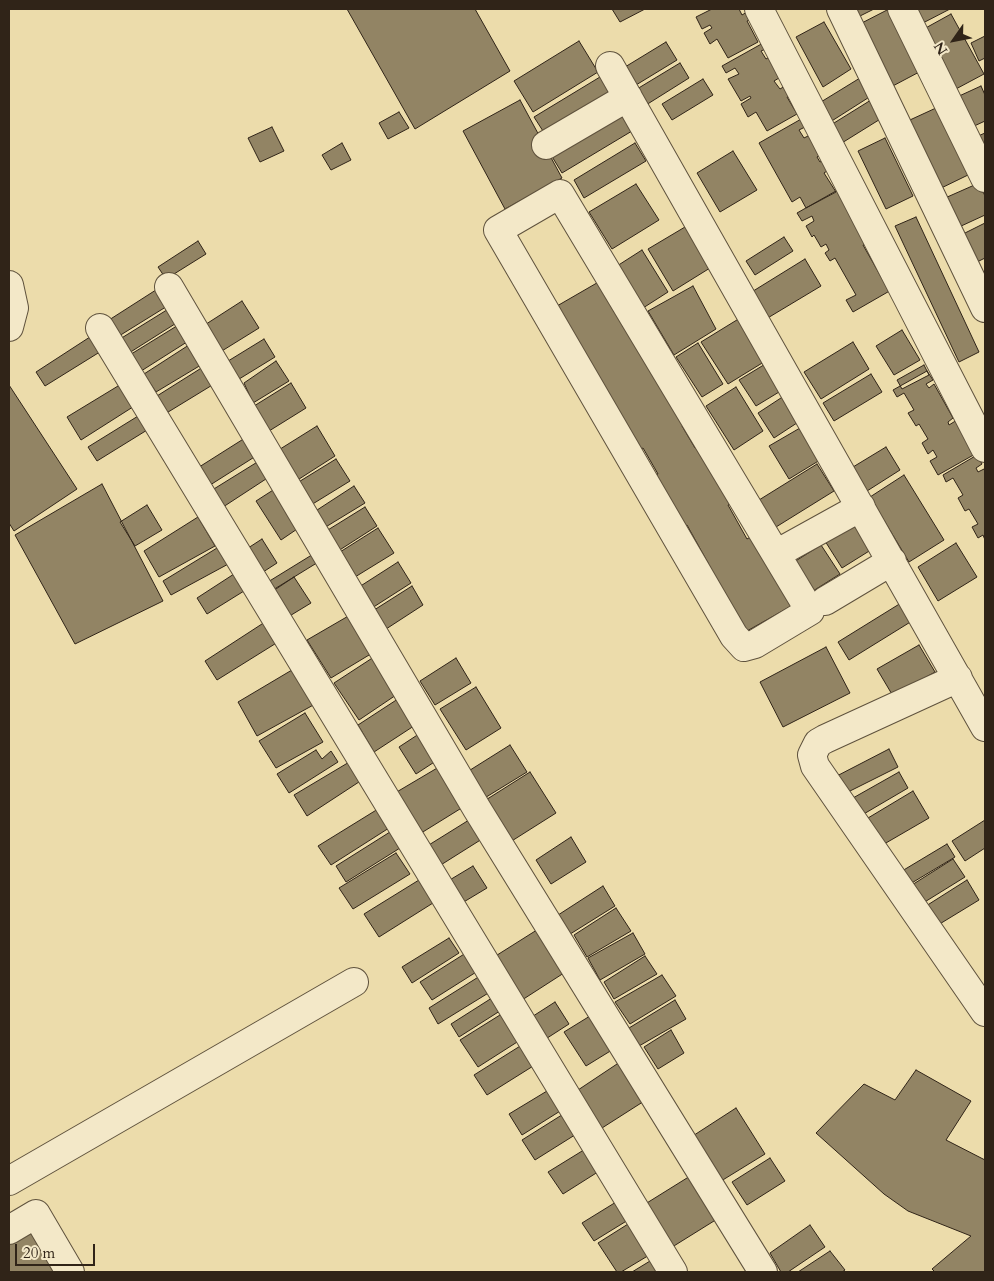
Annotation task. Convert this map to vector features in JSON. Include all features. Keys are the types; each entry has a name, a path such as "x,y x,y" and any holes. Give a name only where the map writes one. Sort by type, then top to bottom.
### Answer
{"street":[{"path":"759,9 975,404 985,448"},
{"path":"841,9 979,278 985,308"},
{"path":"902,9 985,178"},
{"path":"610,66 985,727"},
{"path":"546,145 628,97"},
{"path":"560,194 776,554 810,611 755,644 744,647 734,636 498,230 560,194"},
{"path":"9,285 14,308 9,327"},
{"path":"170,287 477,809 763,1272"},
{"path":"100,328 673,1272"},
{"path":"776,554 861,508"},
{"path":"825,601 892,561"},
{"path":"958,678 825,739 818,743 812,755 815,766 985,1012"},
{"path":"9,1180 354,982"},
{"path":"9,1230 36,1214 70,1272"}],"building":[{"path":"347,9 475,9 510,71 415,129"},
{"path":"612,9 645,9 620,22"},
{"path":"712,9 739,9 742,15 752,9 756,17 747,21 758,42 728,58 717,39 710,44 704,33 712,28 710,25 702,29 696,17"},
{"path":"851,9 874,9 856,18"},
{"path":"889,9 923,70 889,88 856,26"},
{"path":"910,9 950,9 919,25"},
{"path":"951,14 984,74 954,90 922,30"},
{"path":"824,22 851,69 823,87 796,37"},
{"path":"985,36 985,58 979,61 971,43"},
{"path":"579,41 598,72 533,112 514,81"},
{"path":"666,42 677,60 636,85 625,67"},
{"path":"765,42 768,48 761,51 766,59 773,55 784,75 774,81 780,89 790,83 796,92 787,97 797,114 767,131 756,112 748,117 741,104 751,98 750,96 741,101 728,79 739,74 735,68 726,73 722,66"},
{"path":"680,63 689,78 646,105 637,89"},
{"path":"600,77 615,102 550,142 534,117"},
{"path":"860,78 871,96 827,124 816,105"},
{"path":"703,79 713,95 672,120 662,104"},
{"path":"981,86 985,95 985,121 972,127 957,97"},
{"path":"520,100 562,178 505,209 463,131"},
{"path":"871,100 882,118 837,146 826,128"},
{"path":"617,107 632,131 562,173 548,150"},
{"path":"936,108 968,175 931,193 899,125"},
{"path":"399,112 409,128 388,139 379,123"},
{"path":"803,118 807,126 799,130 804,138 812,134 823,153 817,157 820,162 828,158 833,167 824,173 836,192 806,208 800,197 792,202 759,143"},
{"path":"272,127 284,151 260,162 248,138"},
{"path":"985,133 985,155 976,137"},
{"path":"885,138 913,196 886,209 858,151"},
{"path":"342,143 351,160 331,170 322,155"},
{"path":"635,143 646,161 584,198 574,180"},
{"path":"733,151 757,190 720,212 697,173"},
{"path":"979,183 985,196 985,215 959,227 945,198"},
{"path":"636,184 659,220 612,249 589,212"},
{"path":"843,187 850,199 843,204 851,200 872,241 863,245 884,282 888,280 893,289 853,312 846,300 856,295 835,258 830,261 825,253 829,250 826,244 821,247 814,235 812,237 806,226 814,221 812,216 802,221 797,213"},
{"path":"916,217 979,352 959,362 895,226"},
{"path":"985,223 985,258 975,263 961,235"},
{"path":"685,227 710,268 673,291 648,249"},
{"path":"784,237 793,251 755,275 746,261"},
{"path":"198,241 206,254 166,279 158,267"},
{"path":"642,250 668,292 643,308 617,266"},
{"path":"805,259 821,286 766,319 750,293"},
{"path":"602,280 691,421 682,426 695,448 704,442 737,500 728,505 747,539 757,533 793,605 747,631 738,615 734,617 704,565 708,563 687,525 682,528 652,477 658,474 643,448 637,451 557,306"},
{"path":"693,286 716,329 674,355 648,311"},
{"path":"159,288 169,305 119,336 109,320"},
{"path":"242,301 259,328 217,354 200,328"},
{"path":"170,308 178,322 129,353 120,339"},
{"path":"745,315 772,357 728,384 701,342"},
{"path":"180,324 190,340 138,373 128,356"},
{"path":"902,330 920,360 894,375 876,346"},
{"path":"93,335 103,350 45,386 36,372"},
{"path":"264,339 275,357 231,384 220,366"},
{"path":"853,342 869,369 821,399 804,372"},
{"path":"192,343 206,362 156,392 144,374"},
{"path":"698,343 723,384 702,397 676,357"},
{"path":"276,361 289,381 253,403 244,383"},
{"path":"767,363 784,389 756,406 739,380"},
{"path":"924,365 929,375 902,389 897,380"},
{"path":"203,367 214,384 160,417 149,401"},
{"path":"927,371 933,380 926,384 929,388 934,384 953,418 948,422 949,425 957,420 977,453 938,475 930,461 937,457 933,450 928,454 922,443 928,439 919,424 916,426 908,413 914,410 904,393 897,397 893,390"},
{"path":"871,374 882,392 834,421 823,403"},
{"path":"123,383 136,405 81,440 67,417"},
{"path":"291,383 306,408 261,436 246,411"},
{"path":"9,385 77,489 14,531 9,523"},
{"path":"736,387 763,431 734,450 706,406"},
{"path":"787,394 803,419 774,438 758,413"},
{"path":"143,413 152,427 97,461 88,447"},
{"path":"317,426 335,456 296,481 277,451"},
{"path":"800,428 820,460 789,479 769,446"},
{"path":"245,438 256,456 207,487 196,469"},
{"path":"886,447 900,470 867,491 853,467"},
{"path":"977,455 982,464 976,468 978,472 984,469 985,472 985,540 983,535 978,538 972,527 978,524 969,509 965,511 958,498 963,495 953,478 946,482 943,475"},
{"path":"336,459 350,481 311,505 297,483"},
{"path":"259,461 269,477 220,509 209,492"},
{"path":"817,464 834,491 776,527 759,500"},
{"path":"904,475 944,540 909,562 870,497"},
{"path":"102,484 163,601 75,644 15,535"},
{"path":"281,485 306,523 281,540 256,501"},
{"path":"354,486 365,503 324,528 314,512"},
{"path":"147,505 162,530 135,546 120,522"},
{"path":"365,507 377,526 335,553 323,533"},
{"path":"198,517 215,546 159,577 144,551"},
{"path":"857,521 874,548 842,568 825,541"},
{"path":"378,528 394,553 355,577 340,552"},
{"path":"262,539 277,563 260,574 245,550"},
{"path":"956,543 977,577 938,601 918,567"},
{"path":"222,545 232,562 171,595 163,581"},
{"path":"821,545 840,574 813,591 794,562"},
{"path":"315,553 320,561 268,593 263,585"},
{"path":"398,562 411,583 372,608 359,587"},
{"path":"234,574 244,591 207,614 197,598"},
{"path":"294,577 311,603 283,620 267,595"},
{"path":"412,586 423,605 383,631 371,612"},
{"path":"901,603 912,621 849,660 838,642"},
{"path":"357,611 379,649 331,678 307,640"},
{"path":"265,622 278,642 217,680 205,661"},
{"path":"919,645 935,672 893,696 877,669"},
{"path":"826,647 850,693 783,727 760,682"},
{"path":"380,653 402,691 359,720 334,683"},
{"path":"456,658 471,683 435,705 420,681"},
{"path":"297,667 317,703 257,736 238,702"},
{"path":"476,687 501,728 466,750 440,709"},
{"path":"404,695 420,722 374,752 358,725"},
{"path":"305,713 323,742 276,768 259,741"},
{"path":"425,730 442,757 416,774 399,747"},
{"path":"510,745 527,772 483,799 467,772"},
{"path":"889,749 898,767 840,796 831,779"},
{"path":"316,750 322,759 331,751 338,762 289,793 277,774"},
{"path":"351,761 362,780 307,816 294,795"},
{"path":"444,764 468,804 418,835 395,793"},
{"path":"530,772 556,813 507,844 481,803"},
{"path":"899,772 908,788 862,815 853,798"},
{"path":"913,791 929,818 879,847 863,821"},
{"path":"378,809 389,828 331,865 318,846"},
{"path":"469,820 482,839 436,868 424,848"},
{"path":"985,820 985,848 965,861 952,841"},
{"path":"390,832 400,848 346,882 336,866"},
{"path":"571,837 586,862 551,884 536,860"},
{"path":"947,844 955,857 910,884 902,871"},
{"path":"396,853 410,874 353,909 339,888"},
{"path":"953,859 965,877 915,908 904,890"},
{"path":"473,866 487,888 462,903 448,881"},
{"path":"419,880 433,903 379,937 364,914"},
{"path":"967,880 979,900 938,925 926,906"},
{"path":"603,886 615,906 567,936 555,917"},
{"path":"616,908 631,931 587,957 574,935"},
{"path":"540,928 567,971 522,1000 494,957"},
{"path":"633,933 645,954 600,980 588,958"},
{"path":"449,938 459,953 412,983 402,967"},
{"path":"469,951 481,969 432,1000 420,982"},
{"path":"645,956 657,974 614,999 604,982"},
{"path":"662,975 676,996 630,1024 615,1002"},
{"path":"480,976 490,992 438,1024 429,1008"},
{"path":"495,996 503,1009 459,1037 451,1024"},
{"path":"675,1000 686,1019 639,1046 629,1028"},
{"path":"555,1002 569,1024 541,1042 527,1020"},
{"path":"508,1010 525,1037 478,1067 460,1040"},
{"path":"590,1016 612,1050 586,1066 564,1032"},
{"path":"671,1030 684,1053 658,1069 644,1047"},
{"path":"525,1043 538,1063 487,1095 474,1075"},
{"path":"626,1058 649,1098 602,1128 578,1090"},
{"path":"916,1070 971,1101 946,1140 985,1160 985,1272 935,1272 932,1269 971,1236 908,1211 884,1194 816,1133 864,1084 895,1100"},
{"path":"552,1088 565,1108 522,1135 509,1114"},
{"path":"736,1108 765,1154 713,1186 685,1141"},
{"path":"565,1113 578,1133 535,1160 522,1140"},
{"path":"587,1148 601,1170 563,1194 548,1172"},
{"path":"770,1158 785,1181 747,1205 732,1182"},
{"path":"695,1173 722,1216 669,1249 642,1206"},
{"path":"621,1199 633,1217 594,1241 582,1223"},
{"path":"37,1217 68,1272 9,1272 9,1233"},
{"path":"636,1219 656,1251 621,1272 617,1272 598,1243"},
{"path":"810,1225 825,1247 788,1272 781,1272 770,1253"},
{"path":"830,1251 845,1270 842,1272 798,1272"},
{"path":"655,1258 665,1272 632,1272"}]}
